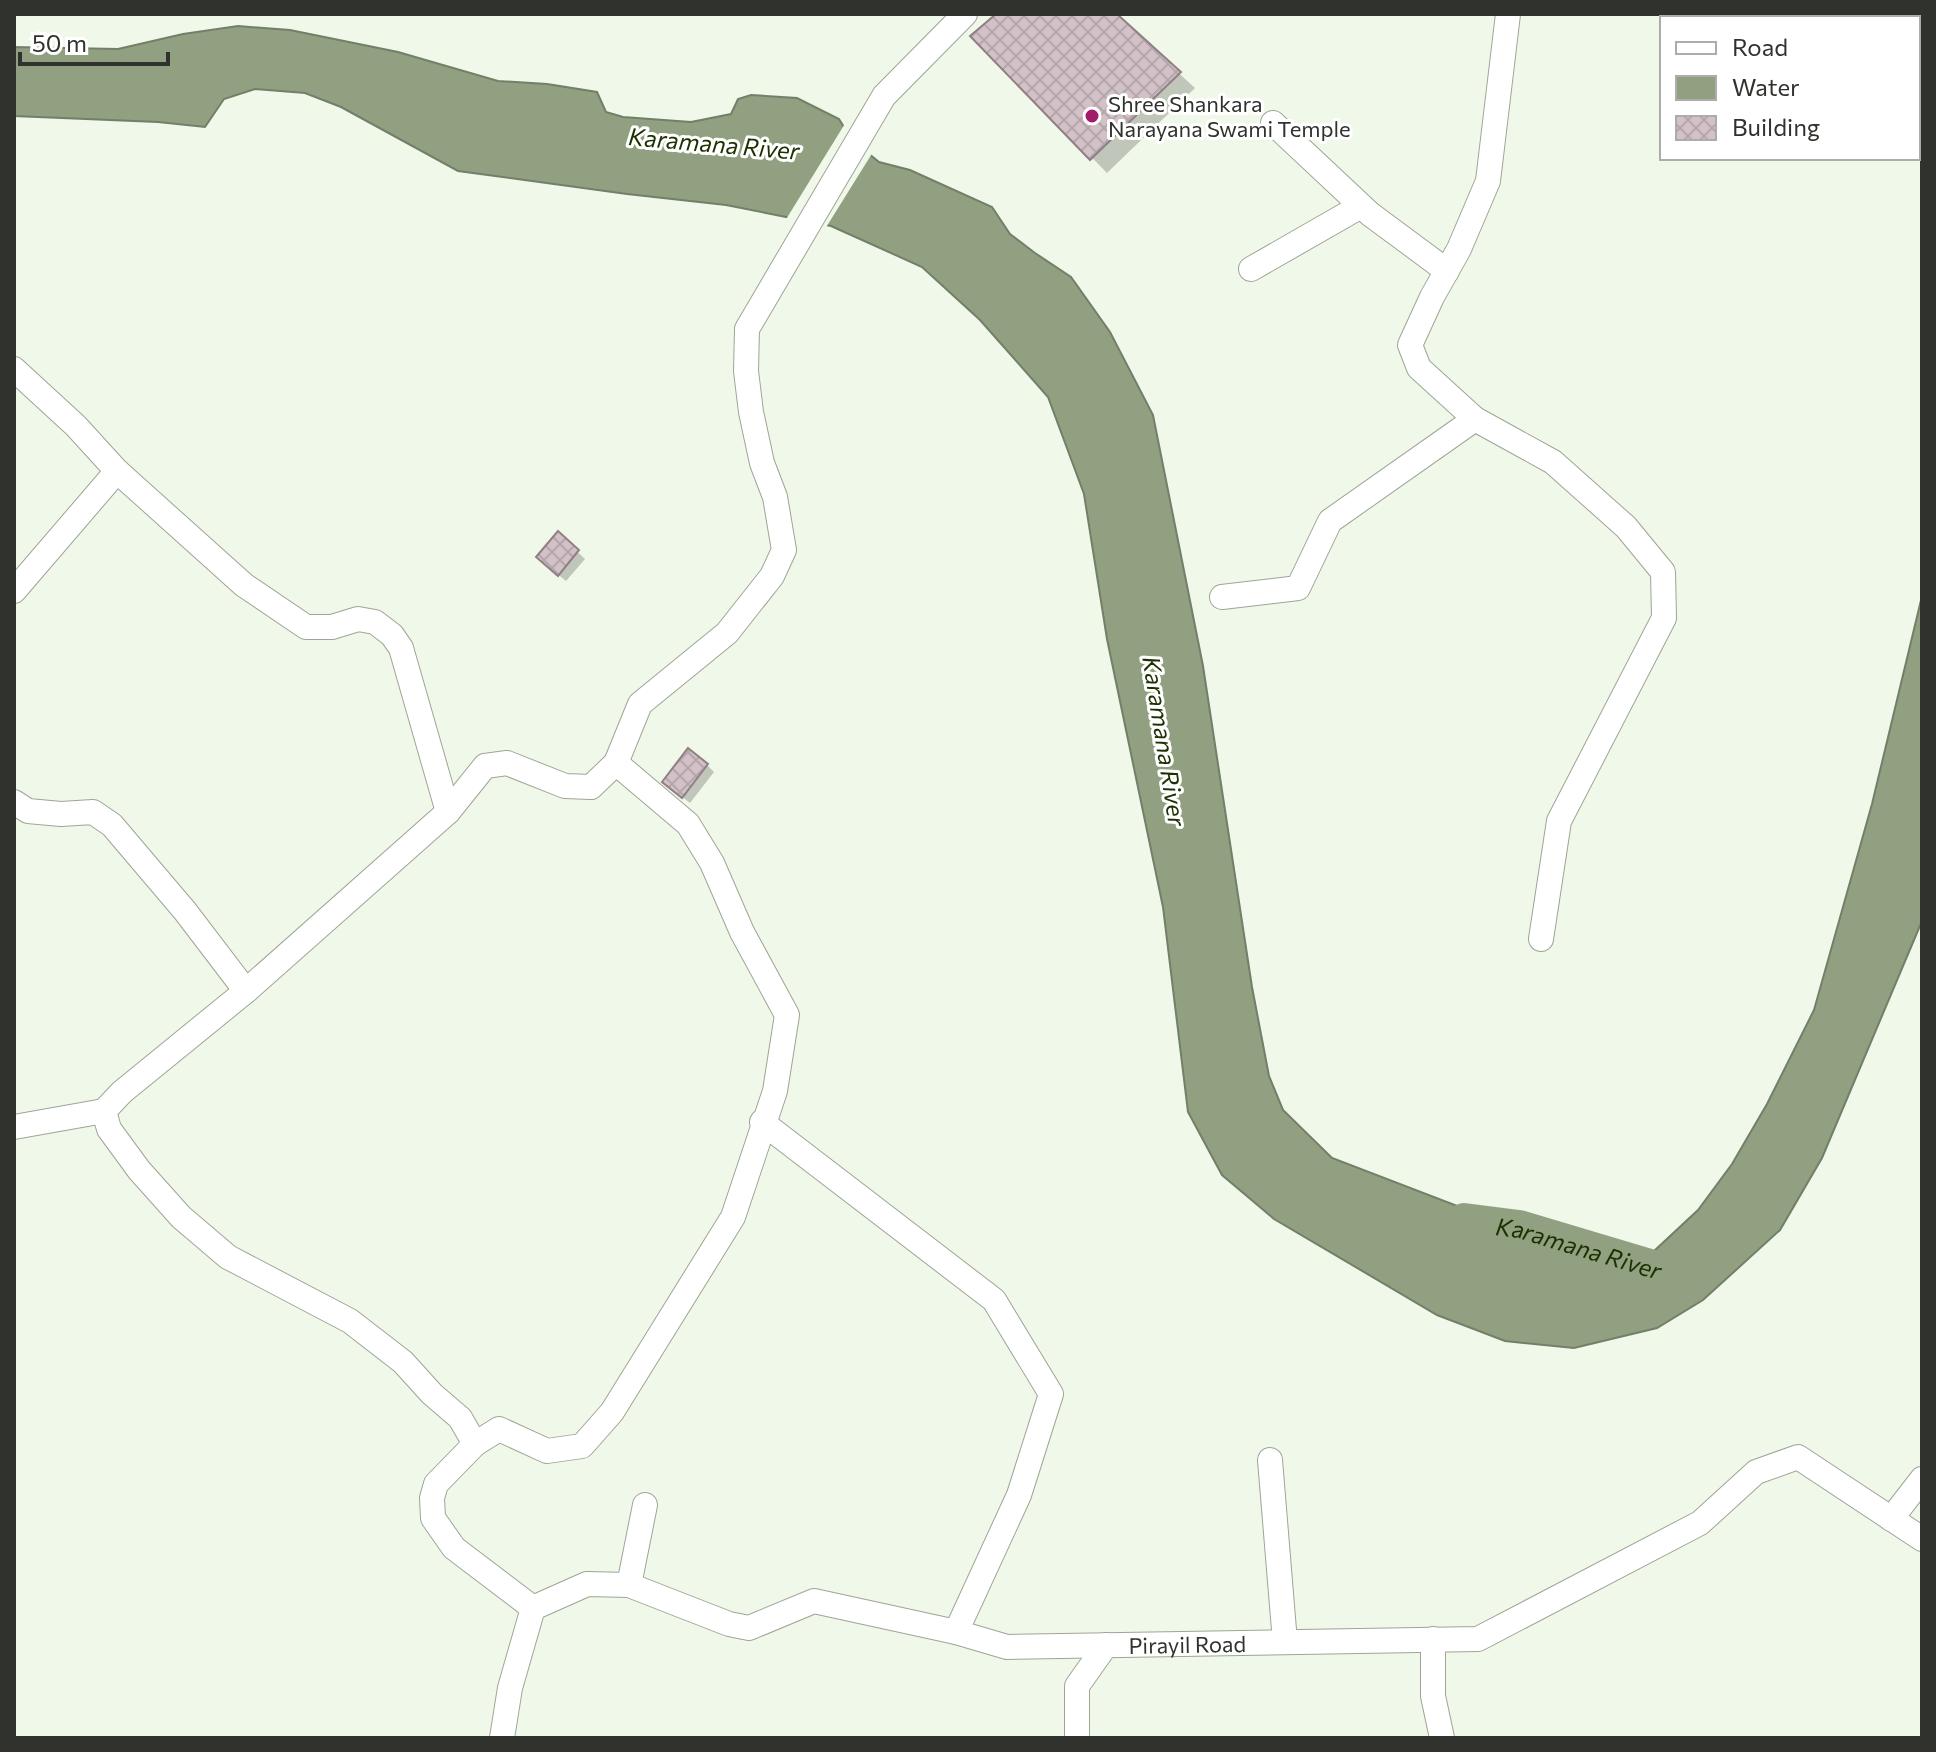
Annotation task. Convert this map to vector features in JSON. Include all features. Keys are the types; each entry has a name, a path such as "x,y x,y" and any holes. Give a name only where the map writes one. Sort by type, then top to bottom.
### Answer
{"street":[{"path":"14,1127 104,1111 122,1092 246,991 448,812 485,766 507,763 565,786 591,787 616,763 640,704 727,633 772,576 784,550 775,497 762,463 751,412 746,371 747,329 884,96 965,14"},
{"path":"1508,14 1488,181 1459,249 1410,345 1419,368 1475,419 1553,462 1626,527 1663,572 1664,618 1559,821 1541,939"},
{"path":"1273,123 1361,206 1447,271"},
{"path":"1251,269 1361,206"},
{"path":"14,369 76,426 117,471 244,585 306,627 332,627 358,619 375,622 392,635 401,648 448,812"},
{"path":"1222,597 1298,588 1330,521 1475,419"},
{"path":"14,591 117,471"},
{"path":"502,1738 510,1688 533,1608 454,1548 433,1518 432,1498 436,1484 475,1444 499,1429 547,1451 582,1446 612,1412 733,1217 762,1122 775,1091 787,1015 742,932 712,863 688,824 616,763"},
{"path":"14,802 28,811 61,814 93,812 112,825 185,911 246,991"},
{"path":"104,1111 109,1129 139,1170 181,1217 228,1257 350,1321 403,1362 432,1394 460,1418 475,1444"},
{"path":"762,1122 994,1300 1051,1394 1019,1495 956,1632"},
{"name":"Pirayil Road","path":"533,1608 587,1584 629,1585 729,1624 749,1628 814,1601 956,1632 1007,1647 1478,1639 1700,1523 1756,1472 1798,1457 1922,1539"},
{"path":"1270,1460 1285,1642"},
{"path":"1891,1519 1922,1479"},
{"path":"629,1585 645,1505"},
{"path":"1433,1639 1433,1696 1442,1738"},
{"path":"1077,1738 1077,1686 1106,1645"}],"water":[{"path":"238,26 290,30 398,52 498,81 547,84 597,92 606,112 623,117 691,122 731,114 738,99 751,95 797,98 839,119 852,140 879,162 910,170 992,207 1010,234 1071,277 1110,332 1153,415 1203,666 1252,987 1269,1076 1283,1110 1332,1158 1611,1265 1654,1251 1698,1210 1732,1164 1767,1104 1814,1010 1872,804 1922,596 1922,921 1822,1158 1780,1230 1703,1300 1657,1328 1574,1348 1505,1341 1437,1315 1274,1219 1222,1175 1188,1112 1163,907 1107,639 1084,494 1048,397 980,320 922,267 831,226 726,205 458,171 341,107 305,93 255,89 224,99 205,127 14,116 14,47 118,49 183,34"}],"pier":[{"path":"846,122 855,137 873,152 825,229 785,221"}],"building":[{"name":"Shree Shankara Narayana Swami Temple","path":"996,14 1117,14 1181,72 1090,160 970,36"},
{"path":"558,531 579,550 558,576 536,557"},
{"path":"688,748 708,764 682,798 662,782"}],"waterway":[{"name":"Karamana River","path":"1464,1221 1519,1228 1673,1274"}],"place":[{"name":"Shree Shankara Narayana Swami Temple","path":"1092,116"}]}
